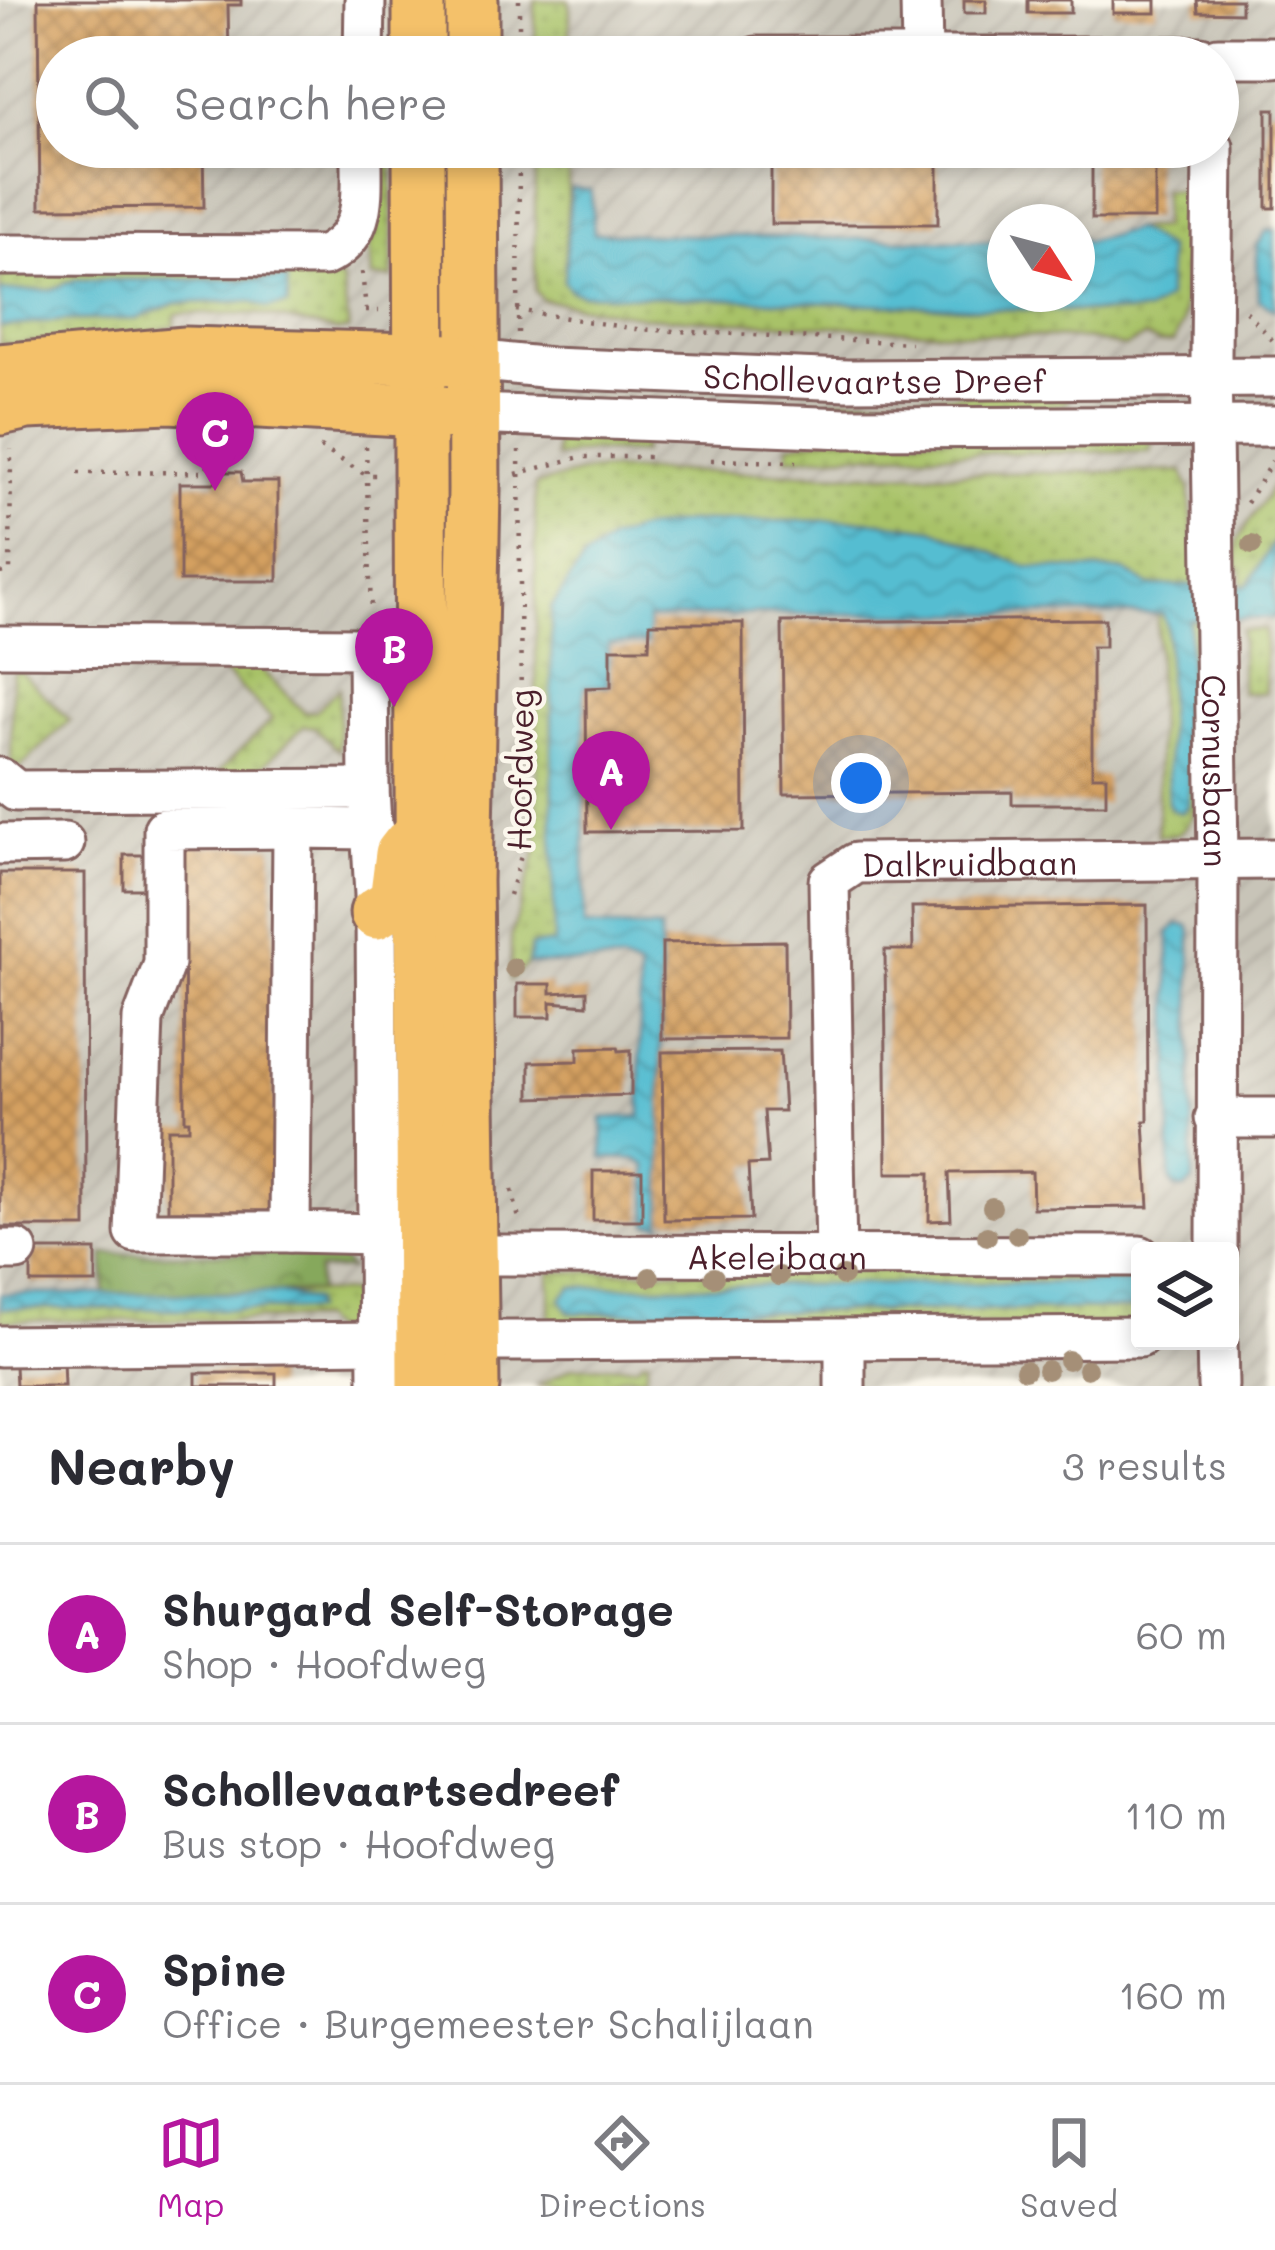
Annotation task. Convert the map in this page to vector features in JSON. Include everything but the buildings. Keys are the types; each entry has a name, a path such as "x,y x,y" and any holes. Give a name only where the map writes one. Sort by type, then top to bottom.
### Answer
{"main road":[{"path":"419,0 419,36"},
{"path":"472,0 472,36"},
{"path":"419,168 420,412 398,827 395,1309 423,1386"},
{"name":"Hoofdweg","path":"473,1363 496,1256 466,880 496,415 495,362 474,168"},
{"path":"0,370 185,353 495,362"},
{"path":"7,426 27,403 169,397 496,415"},
{"path":"376,913 395,901 401,854 398,827"}],"street":[{"path":"364,36 365,0"},
{"path":"921,0 922,36"},
{"path":"1239,57 1275,57"},
{"path":"0,255 324,256 350,238 358,226 362,168"},
{"name":"Cornusbaan","path":"1213,168 1217,1242"},
{"name":"Schollevaartse Dreef","path":"495,362 847,380 1275,376"},
{"name":"Schollevaartse Dreef","path":"496,415 847,428 1275,426"},
{"path":"0,646 368,648 369,789 398,827"},
{"path":"0,778 16,790 369,789"},
{"path":"377,1234 135,1232 143,1019 164,964 164,829 398,827"},
{"path":"290,1232 293,828"},
{"path":"0,844 64,843"},
{"name":"Dalkruidbaan","path":"836,1257 830,881 856,862 1275,859"},
{"path":"376,913 377,1234 395,1309 379,1386"},
{"path":"1215,1118 1275,1118"},
{"name":"Akeleibaan","path":"395,1309 496,1256 1131,1256"},
{"path":"0,1346 395,1309 473,1363 845,1340 1131,1337"},
{"path":"845,1340 845,1386"},
{"path":"1217,1350 1218,1386"}],"path":[{"path":"519,0 519,36"},
{"path":"495,362 519,310 519,168"},
{"path":"1213,270 1252,320 1274,339 1274,358"},
{"name":"Schollevaartse Dreef","path":"519,310 636,329 922,344"},
{"name":"Hoofdweg","path":"496,415 522,853 509,894"},
{"path":"0,573 10,572 7,426"},
{"path":"1215,565 1274,458 1275,426"},
{"path":"78,473 206,472 218,434"},
{"path":"307,443 323,447 366,475"},
{"path":"496,1256 521,1229 510,1186"}],"shaded area":[{"path":"0,0 1275,0 1275,1386 0,1386"}],"green space":[{"path":"535,0 570,0 570,36 535,36"},
{"path":"375,168 392,168 392,278 372,278 369,246"},
{"path":"535,168 569,168 564,281 570,290 582,294 987,308 987,312 1125,313 1167,249 1135,229 1162,227 1163,190 1185,191 1183,323 1174,342 1145,337 1125,347 1085,339 648,317 543,300 535,291"},
{"path":"11,268 327,268 328,279 342,278 349,330 258,314 176,314 174,326 137,335 0,345 0,327 136,319 176,303 288,304 286,279 74,280 50,290 0,291 0,276 11,275"},
{"path":"1068,390 1067,402 1028,413 761,416 763,404"},
{"path":"555,426 644,436 642,453 590,451 555,458"},
{"path":"834,436 1152,437 1151,452 787,458 789,445"},
{"path":"591,470 1183,471 1189,488 1197,586 1150,586 1124,571 1028,567 933,529 609,540 584,559 551,608 554,944 531,946 528,964 510,981 511,937 537,848 535,485"},
{"path":"1275,482 1275,540 1248,585 1242,586 1237,541"},
{"path":"1163,614 1167,626 1168,804 1177,812 1187,809 1189,620 1198,619 1201,810 1193,810 1182,831 1158,836 1157,615"},
{"path":"1241,630 1265,630 1265,693 1241,693"},
{"path":"254,662 304,712 315,711 339,688 339,751 314,727 304,726 254,775 216,774 272,719 215,663"},
{"path":"18,669 70,720 18,770 11,765 12,674"},
{"path":"338,1253 349,1269 318,1270 318,1292 104,1294 104,1254"},
{"path":"1131,1268 1131,1282 572,1287 576,1313 1131,1309 1131,1326 550,1322 550,1272"},
{"path":"352,1292 354,1333 334,1333 319,1319 0,1321 0,1308 303,1301 279,1293"},
{"path":"648,1359 645,1377 623,1376 601,1386 537,1386 572,1367 637,1365"}],"water":[{"path":"571,188 591,190 594,233 987,242 987,308 582,294 570,290 564,281"},
{"path":"1135,229 1167,249 1167,299 1147,312 1095,312 1095,239"},
{"path":"1267,230 1275,230 1275,310 1258,299 1257,246"},
{"path":"287,279 288,305 176,303 136,319 0,327 0,291 50,290 74,280"},
{"path":"867,520 933,529 1028,567 1124,571 1150,586 1248,585 1275,540 1275,618 1189,620 1189,804 1182,813 1168,803 1167,626 1163,614 756,614 648,619 648,643 608,644 608,686 585,686 584,926 660,929 662,1225 648,1224 647,1166 636,1159 603,1158 602,1118 641,1116 639,969 621,962 528,964 531,946 554,943 551,608 584,559 609,540 637,530 686,522"},
{"path":"1178,924 1191,931 1193,1182 1185,1189 1175,1189 1170,1180 1169,932"},
{"path":"1131,1282 1131,1309 576,1313 569,1312 561,1298 572,1287"},
{"path":"279,1293 313,1300 314,1310 0,1308 0,1294"}],"place":[{"name":"Spine","path":"215,491"},
{"name":"Schollevaartsedreef","path":"394,707"},
{"name":"Shurgard Self-Storage","path":"611,830"}]}
